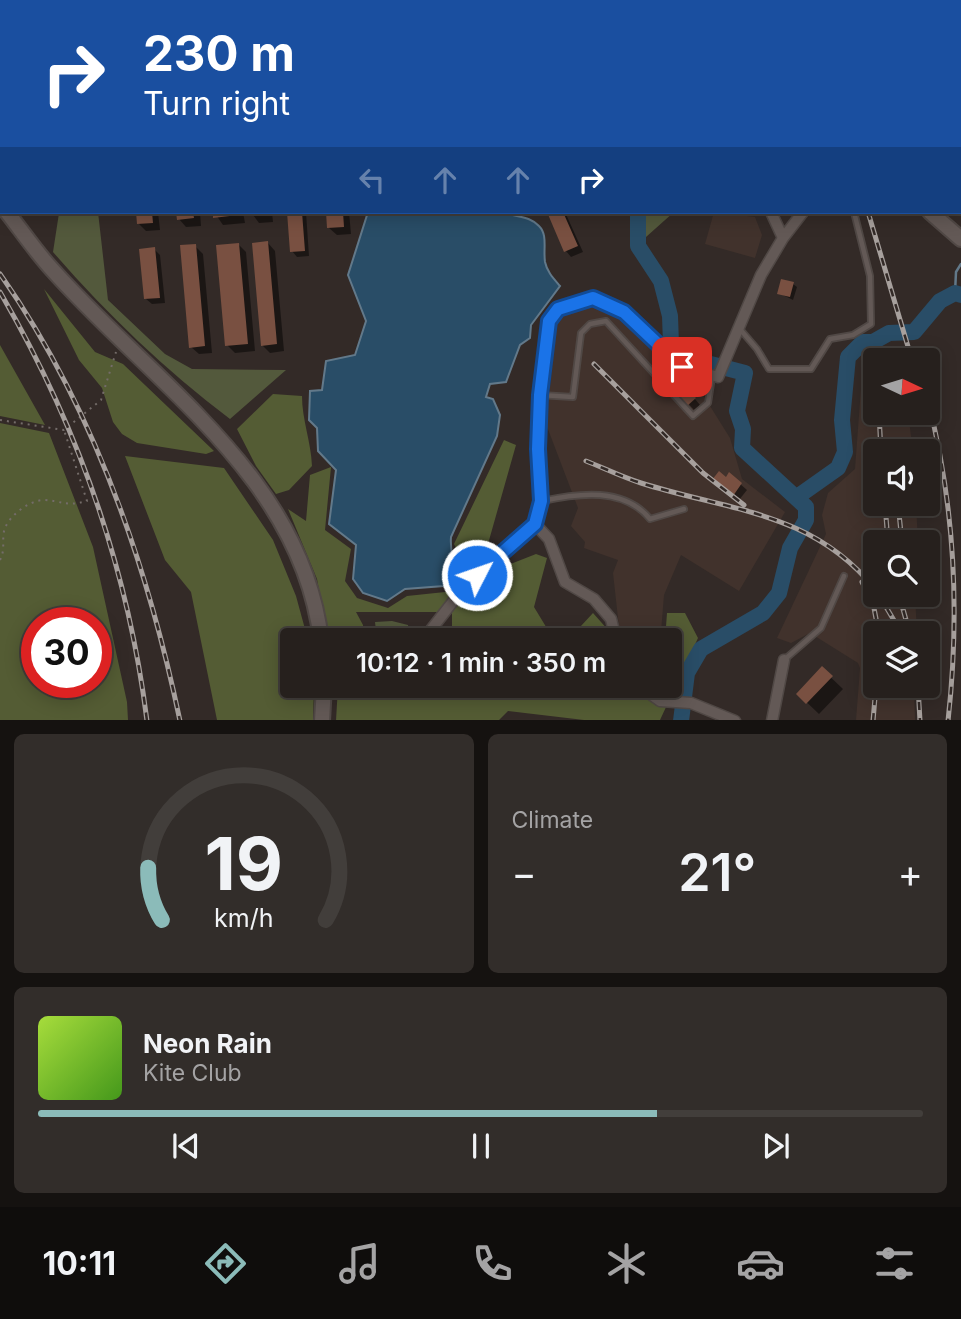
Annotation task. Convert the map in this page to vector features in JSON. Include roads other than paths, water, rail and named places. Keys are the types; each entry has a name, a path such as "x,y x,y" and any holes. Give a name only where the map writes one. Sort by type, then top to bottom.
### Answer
{"street":[{"path":"9,214 49,267 221,438 259,489 309,583 318,628"},
{"path":"772,214 782,237"},
{"path":"434,628 468,585 535,524 541,501 538,449 540,395 549,321 558,309 593,298 624,312 682,367 716,376 761,275 782,237 801,214"},
{"path":"932,214 961,239"},
{"path":"535,524 549,539 565,582 594,599 611,619 613,628"},
{"path":"772,720 784,660"},
{"path":"323,720 324,698"},
{"path":"654,698 666,702 691,703 735,720"}],"lane":[{"path":"738,327 757,349 769,369 811,369 830,339 853,335 871,324 870,276 854,214"},
{"path":"540,395 573,397 581,333 590,324 606,321 693,416 708,403 716,376"},
{"path":"541,501 573,494 603,495 639,505 650,519 684,509"},
{"path":"784,660 821,628 844,576"}],"water":[{"path":"367,214 508,214 531,220 542,230 546,266 560,286 531,325 530,338 520,345 506,382 490,384 486,397 493,399 500,415 497,436 451,537 454,567 449,578 444,586 405,589 387,601 363,593 353,579 356,545 329,524 336,470 318,451 317,428 309,420 310,391 322,390 326,361 355,355 366,321 348,275"}],"waterway":[{"path":"638,214 638,246 661,281 670,316 671,344 703,362 745,373 737,411 743,429 742,448 806,507 806,520 790,548 779,593 763,613 701,649 687,673 681,720"},
{"path":"955,293 956,272 961,264"},
{"path":"797,497 838,468 845,452 842,420 848,357 863,342 873,342 889,333 914,332 940,301 955,293 961,295"}],"railway":[{"path":"869,214 908,348"},
{"path":"0,274 63,377 113,488 151,603 180,720"},
{"path":"0,292 53,393 95,499 127,608 147,720"},
{"path":"594,364 703,473 744,505"},
{"path":"880,425 880,439"},
{"path":"934,425 944,480 953,560 954,640 948,720"},
{"path":"586,461 641,483 737,508 796,529 824,543 863,577"},
{"path":"886,516 887,530"},
{"path":"899,516 901,530"},
{"path":"862,582 873,603 876,621"},
{"path":"886,607 894,621"},
{"path":"902,607 906,621"},
{"path":"873,720 875,698"},
{"path":"919,698 920,720"}]}
